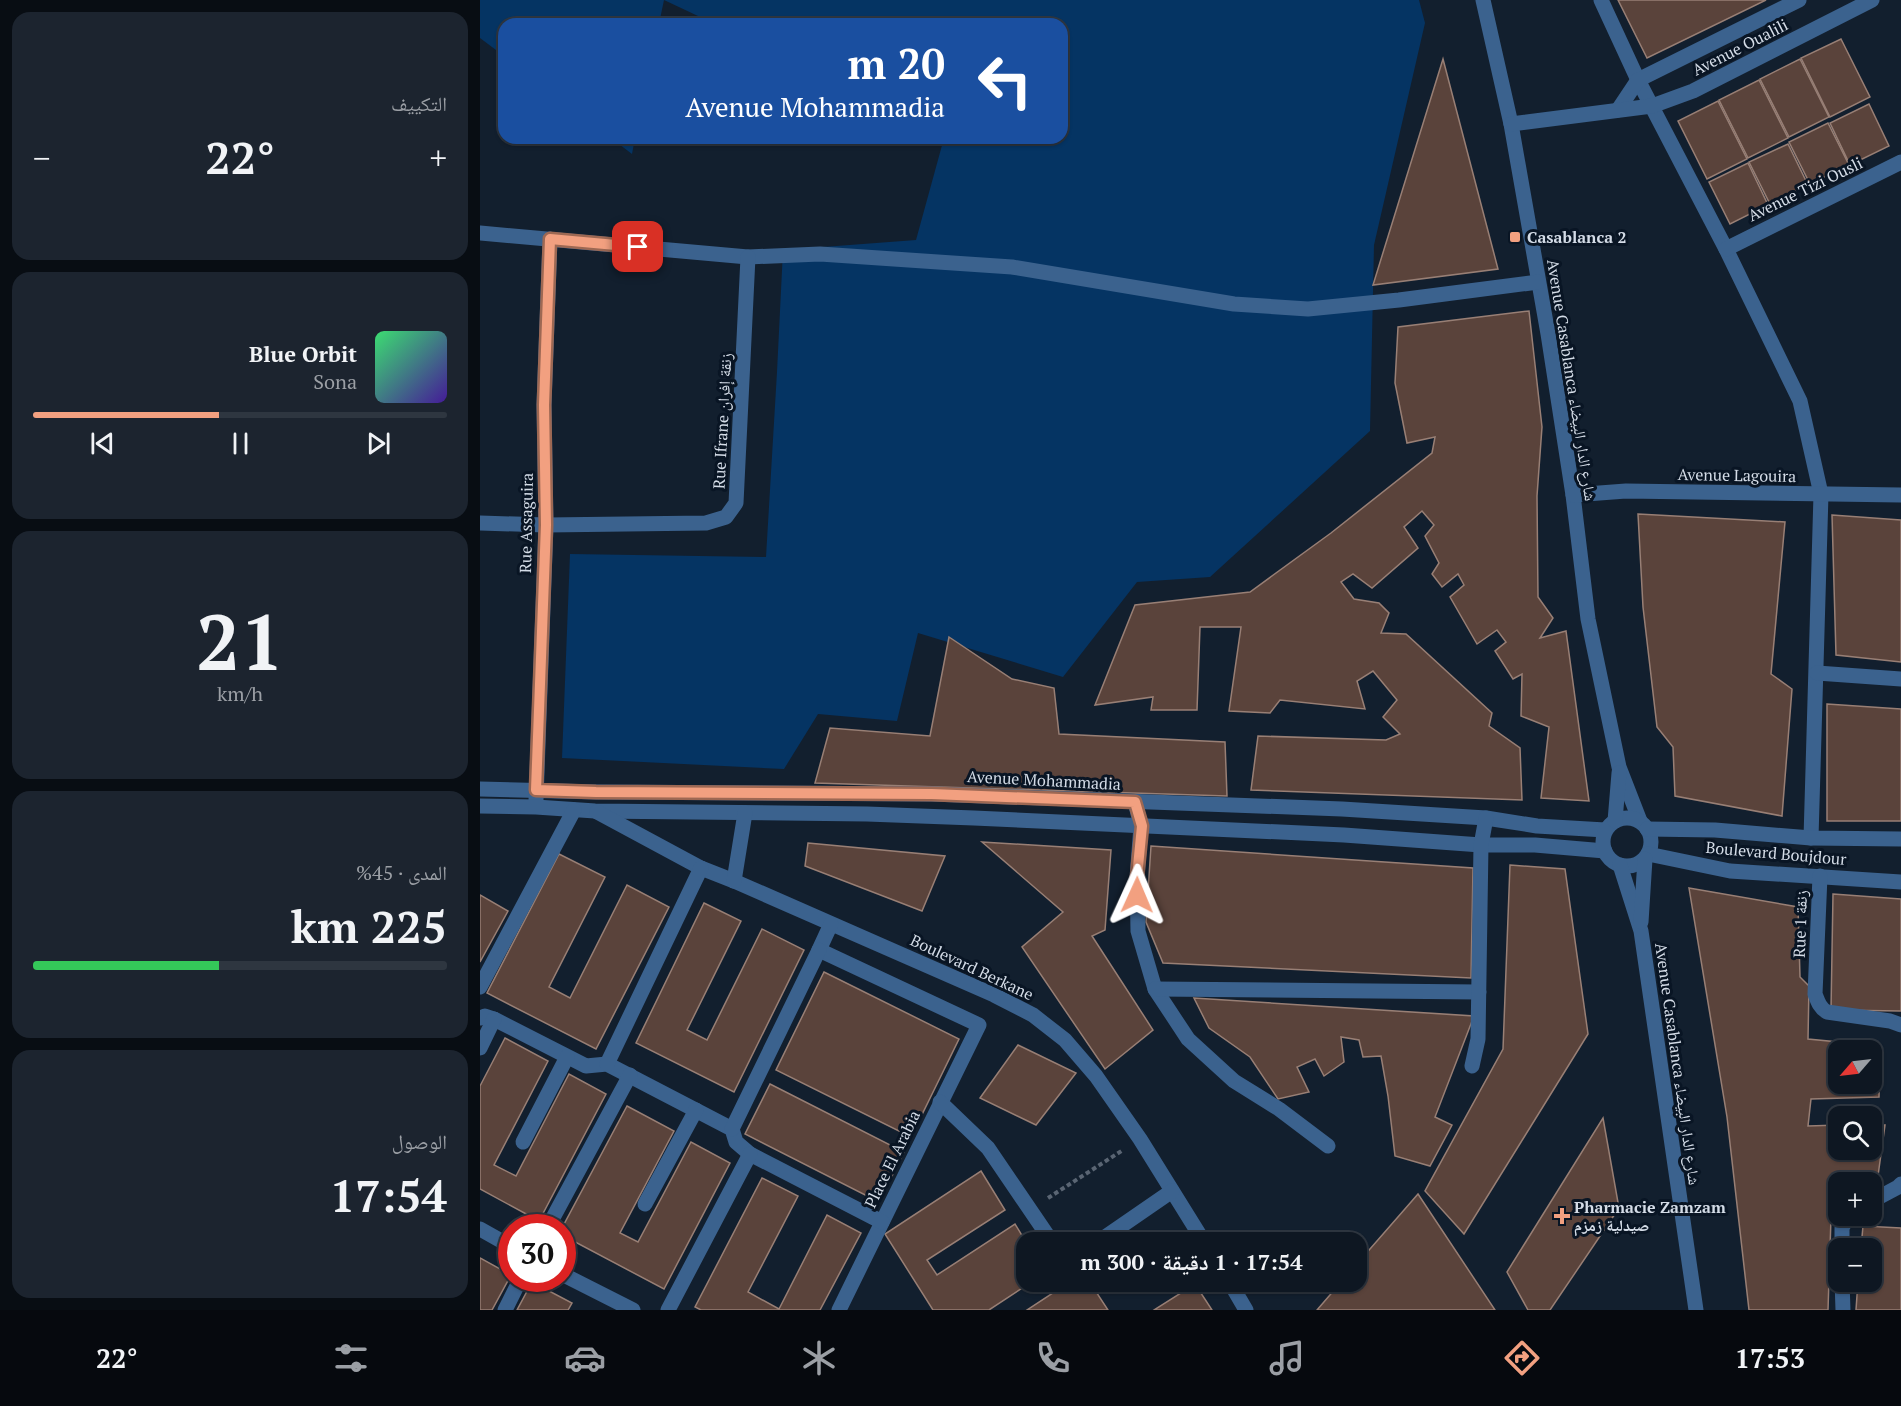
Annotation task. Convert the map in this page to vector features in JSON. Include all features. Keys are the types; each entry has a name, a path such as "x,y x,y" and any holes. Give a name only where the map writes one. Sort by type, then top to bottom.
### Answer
{"street":[{"name":"Avenue Casablanca شارع الدار البيضاء","path":"1483,0 1511,124 1538,282 1573,495 1588,619 1619,767 1644,825"},
{"path":"1601,0 1638,81 1726,249 1800,401 1821,494 1811,838"},
{"name":"Avenue Oualili","path":"1618,110 1638,81 1798,0"},
{"name":"Avenue Oualili","path":"1511,124 1652,106 1693,91 1872,0"},
{"name":"Avenue Tizi Ousli","path":"1726,249 1901,162"},
{"path":"480,232 748,256 820,254 1012,267 1234,304 1308,309 1538,282"},
{"name":"Rue Assaguira","path":"536,807 546,525 544,405 550,239"},
{"name":"Rue Ifrane زنقة إفران","path":"480,523 546,525 706,523 726,517 736,503 748,256"},
{"name":"Avenue Lagouira","path":"1573,495 1626,491 1901,495"},
{"path":"1817,673 1901,679"},
{"name":"Avenue Casablanca شارع الدار البيضاء","path":"1610,826 1619,767"},
{"name":"Avenue Mohammadia","path":"480,789 932,794 1342,809 1486,818 1537,826 1610,826"},
{"path":"595,811 596,792"},
{"path":"1135,802 1142,826 1137,877 1138,931 1155,989 1188,1039 1234,1081 1280,1109 1328,1146"},
{"path":"480,806 595,811 867,814 1344,835 1605,851"},
{"path":"480,987 573,810"},
{"name":"Boulevard Berkane","path":"595,811 701,868 994,995 1033,1015 1065,1040 1096,1076 1140,1139 1198,1232"},
{"path":"734,881 745,813"},
{"path":"1472,1066 1478,1039 1481,845 1486,818"},
{"path":"1628,818 1644,825 1651,841 1651,848 1646,856 1633,865 1620,865 1608,857 1603,837 1610,826 1628,818"},
{"name":"Boulevard Boujdour","path":"1644,825 1811,838 1901,839"},
{"name":"Avenue Casablanca شارع الدار البيضاء","path":"1641,931 1646,856"},
{"name":"Boulevard Boujdour","path":"1646,856 1730,871 1901,882"},
{"name":"Avenue Casablanca شارع الدار البيضاء","path":"1620,865 1641,931 1696,1310"},
{"path":"607,1064 701,868"},
{"name":"Rue 1 زنقة","path":"1820,876 1815,994 1818,1003 1827,1012 1890,1021 1901,1025"},
{"path":"831,924 732,1129 736,1142 750,1154 882,1222"},
{"name":"Place El Arabia","path":"819,950 979,1025 839,1310"},
{"path":"1155,989 1479,992"},
{"path":"480,1048 487,1018 586,1066 607,1064 732,1129"},
{"path":"523,1142 567,1057"},
{"path":"555,1214 630,1075"},
{"path":"940,1102 987,1148 1045,1232"},
{"path":"645,1204 696,1110"},
{"path":"668,1310 750,1154"},
{"path":"1882,1196 1901,1184"},
{"path":"1113,1232 1172,1191"},
{"path":"480,1229 498,1239"},
{"path":"576,1281 633,1310"},
{"path":"504,1310 514,1292"},
{"path":"1235,1292 1246,1310"},
{"path":"1842,1292 1843,1310"}],"path":[{"path":"1030,1209 1140,1139"}],"shaded area":[{"path":"480,0 664,0 660,18 498,18 498,52 480,38"},
{"path":"664,0 1419,0 1425,23 1374,245 1370,431 1210,577 1137,582 1063,677 918,633 897,721 818,714 784,769 562,758 570,554 766,557 783,250 916,240 942,144 1068,144 1068,18 702,18"},
{"path":"619,144 634,144 632,154"}],"building":[{"path":"1618,0 1766,0 1647,58"},
{"path":"1841,39 1870,97 1830,117 1801,58"},
{"path":"1443,59 1498,269 1373,285"},
{"path":"1800,59 1829,117 1789,137 1760,79"},
{"path":"1759,80 1788,138 1748,158 1719,100"},
{"path":"1718,101 1747,159 1707,179 1678,121"},
{"path":"1869,104 1889,146 1850,165 1830,123"},
{"path":"1828,123 1849,165 1810,184 1789,142"},
{"path":"1788,144 1808,185 1770,204 1749,162"},
{"path":"1748,163 1768,205 1730,224 1709,182"},
{"path":"1529,311 1542,427 1537,496 1538,597 1553,618 1540,638 1566,631 1589,801 1541,798 1549,727 1521,716 1522,674 1513,679 1495,651 1506,642 1497,630 1477,644 1450,597 1464,585 1458,574 1442,587 1432,574 1439,563 1425,536 1434,525 1422,511 1404,527 1418,548 1372,588 1353,574 1341,582 1354,599 1379,603 1389,613 1381,633 1406,634 1492,713 1489,726 1520,748 1522,800 1251,790 1258,736 1386,740 1400,734 1383,717 1397,700 1373,671 1357,681 1365,709 1280,700 1270,713 1229,711 1241,627 1200,627 1197,710 1151,710 1153,697 1095,705 1135,605 1250,592 1331,533 1432,453 1435,437 1407,443 1395,383 1398,327"},
{"path":"1638,514 1785,522 1771,674 1792,689 1782,816 1675,796 1673,747 1657,727 1643,607"},
{"path":"1832,515 1901,520 1901,662 1836,655"},
{"path":"949,637 1012,679 1054,688 1059,734 1225,742 1227,796 815,783 830,728 930,736"},
{"path":"1827,704 1901,709 1901,821 1827,821"},
{"path":"982,842 1111,850 1105,930 1092,936 1153,1030 1105,1069 1022,947 1063,912"},
{"path":"808,843 945,856 922,911 805,866"},
{"path":"1151,846 1473,868 1471,978 1163,963 1146,922"},
{"path":"559,854 605,877 549,987 570,998 627,885 669,907 596,1049 487,993"},
{"path":"1510,865 1565,869 1588,1034 1464,1234 1425,1191 1503,1049"},
{"path":"1689,888 1798,907 1800,977 1809,986 1808,1039 1828,1041 1828,1094 1879,1094 1879,1097 1811,1099 1808,1126 1828,1125 1828,1160 1880,1160 1879,1172 1828,1172 1828,1226 1831,1226 1830,1238 1828,1238 1828,1310 1749,1310 1727,1117"},
{"path":"1833,894 1901,899 1901,1011 1831,1010"},
{"path":"480,895 508,911 480,962"},
{"path":"704,903 741,921 687,1030 707,1040 762,929 804,950 734,1092 636,1043"},
{"path":"824,972 959,1039 911,1137 776,1070"},
{"path":"1194,998 1474,1016 1435,1117 1452,1125 1430,1166 1395,1156 1381,1056 1363,1057 1359,1040 1341,1037 1344,1062 1324,1076 1315,1059 1297,1067 1309,1092 1278,1099 1250,1057 1209,1028"},
{"path":"505,1038 548,1061 494,1165 516,1176 569,1074 606,1094 543,1214 526,1214 480,1189 480,1086"},
{"path":"1018,1045 1076,1073 1036,1125 980,1098"},
{"path":"770,1084 904,1152 879,1202 745,1134"},
{"path":"627,1106 674,1131 620,1233 638,1242 691,1142 730,1163 664,1289 576,1242 576,1214 569,1214"},
{"path":"1603,1118 1619,1208 1550,1310 1528,1310 1507,1272"},
{"path":"1882,1125 1885,1125 1882,1147"},
{"path":"981,1171 1005,1210 927,1260 937,1275 1015,1224 1020,1232 1016,1232 1016,1292 989,1310 933,1310 885,1234"},
{"path":"762,1178 798,1196 748,1292 779,1309 827,1215 861,1233 820,1310 701,1310 695,1307"},
{"path":"1418,1194 1495,1310 1317,1310 1333,1292 1367,1292 1367,1252"},
{"path":"1863,1226 1901,1228 1901,1310 1856,1310 1857,1292 1882,1292 1882,1238 1862,1238"},
{"path":"480,1258 498,1268 498,1292 502,1292 492,1310 480,1310"},
{"path":"527,1292 551,1292 572,1303 568,1310 517,1310"},
{"path":"1054,1292 1096,1292 1108,1310 1027,1310"},
{"path":"1182,1292 1200,1292 1212,1310 1154,1310"}],"place":[{"name":"Casablanca 2","path":"1515,237"},
{"name":"Pharmacie Zamzam صيدلية زمزم","path":"1562,1216"}],"route":[{"path":"638,247 550,239 544,405 546,525 536,790 932,794 1135,802 1142,826 1137,895"}]}
